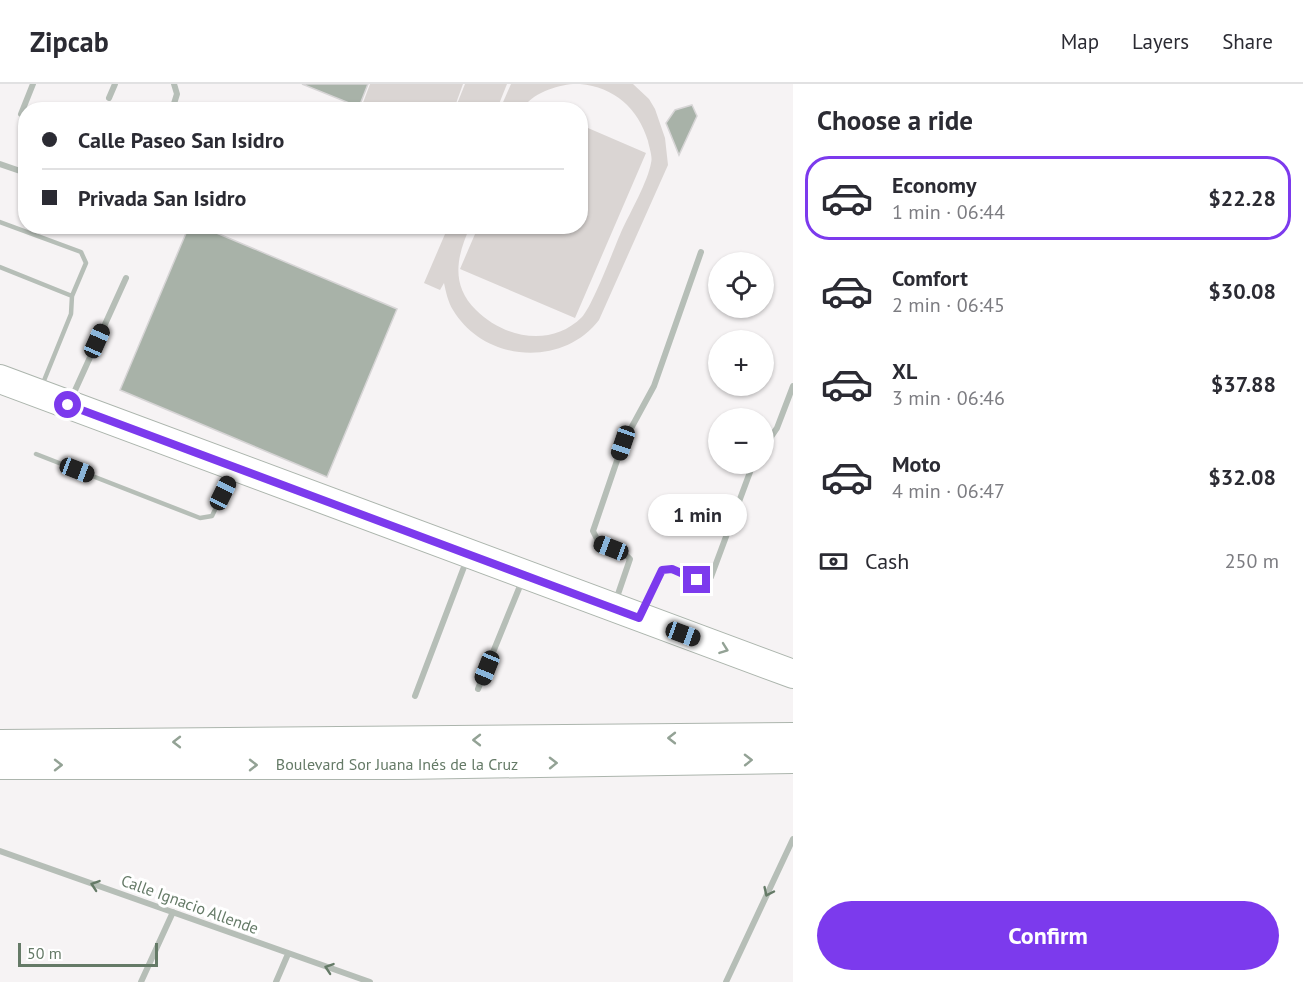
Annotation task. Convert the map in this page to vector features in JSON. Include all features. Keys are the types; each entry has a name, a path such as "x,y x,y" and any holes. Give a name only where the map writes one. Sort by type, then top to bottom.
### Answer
{"main road":[{"path":"0,380 793,675"},
{"name":"Boulevard Sor Juana Inés de la Cruz","path":"0,744 793,738"},
{"name":"Boulevard Sor Juana Inés de la Cruz","path":"0,765 403,765 793,759"}],"street":[{"path":"26,102 33,84"},
{"path":"109,98 115,84"},
{"path":"174,84 177,94 174,102"},
{"path":"0,164 18,171"},
{"path":"626,613 630,559 622,552 599,543 593,531 623,443 654,386 701,252"},
{"path":"68,405 126,278"},
{"path":"774,432 793,386"},
{"path":"626,613 662,570 672,569 702,581 711,577 749,474"},
{"path":"415,696 469,555"},
{"path":"478,689 524,575"},
{"path":"726,982 793,839"},
{"name":"Calle Ignacio Allende","path":"0,851 370,982"},
{"path":"141,982 174,912"},
{"path":"276,982 288,954"}],"lane":[{"path":"0,222 18,229"},
{"path":"32,234 81,252 86,263 72,296 71,314 38,394"},
{"path":"0,267 72,296"},
{"path":"36,454 200,518 212,516 235,468"}],"shaded area":[{"path":"370,84 463,84 457,102 363,102"},
{"path":"465,84 507,84 500,102 458,102"},
{"path":"511,84 573,84 545,91 529,102 503,102"},
{"path":"580,84 633,84 649,99 665,138 668,165 599,320 583,335 565,346 545,352 524,353 503,349 484,340 467,327 451,307 444,283 440,290 424,283 445,234 467,234 459,259 459,280 468,300 487,320 514,333 542,336 570,327 582,317 587,311 643,188 652,158 644,129 631,109 614,95"},
{"path":"588,128 646,153 575,318 460,269 475,234 588,234"}],"building":[{"path":"302,84 368,84 361,102 347,102"},
{"path":"692,105 697,116 679,155 666,123 675,110"},
{"path":"186,234 219,234 397,309 327,477 120,390"}],"route":[{"path":"68,405 639,618 651,588 662,570 672,569 697,580"}]}
